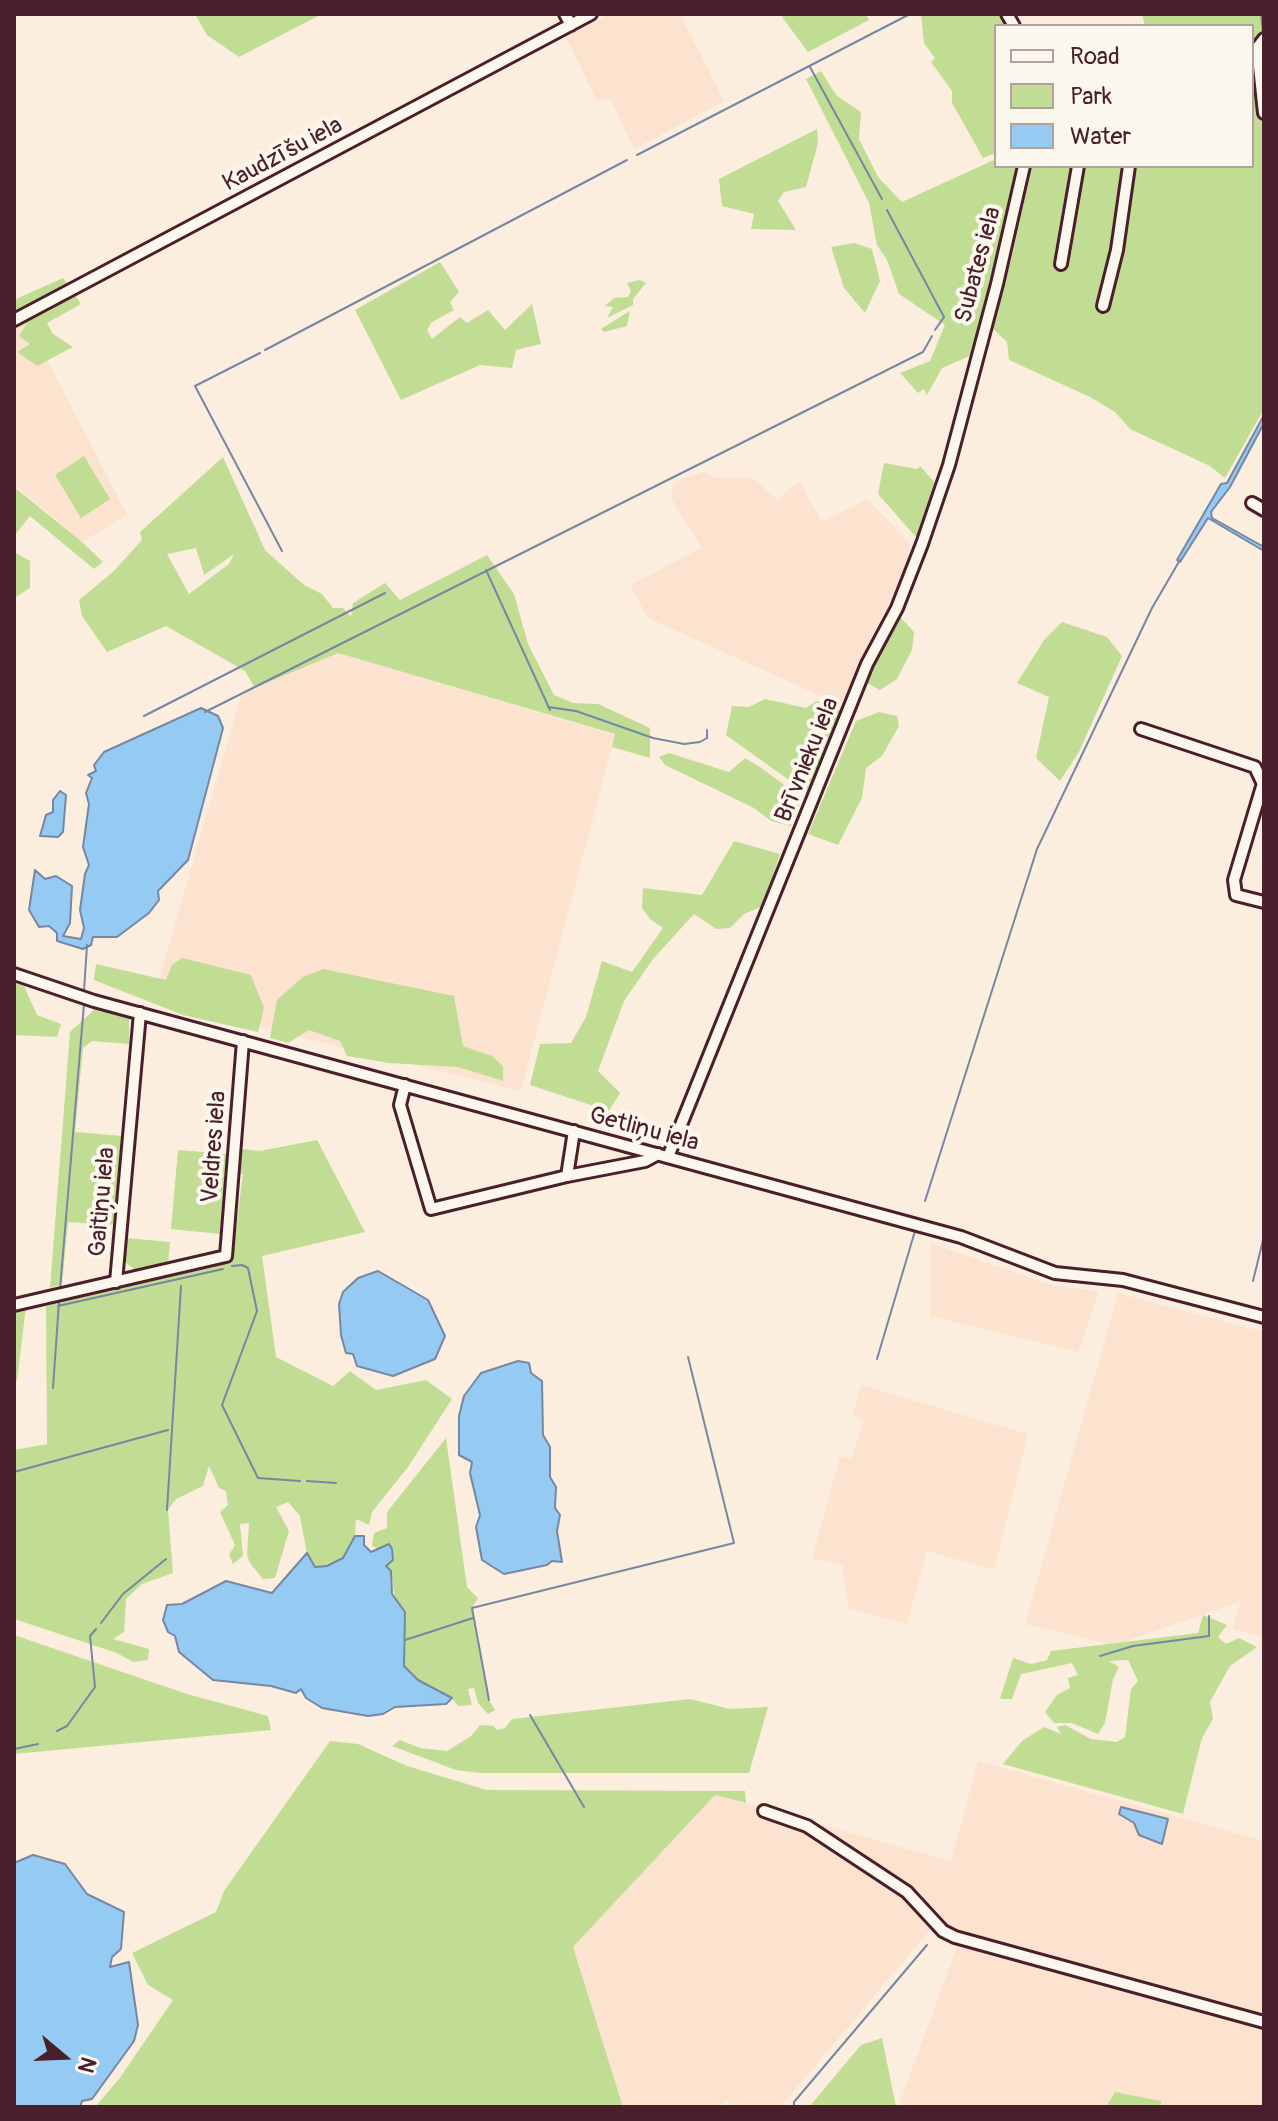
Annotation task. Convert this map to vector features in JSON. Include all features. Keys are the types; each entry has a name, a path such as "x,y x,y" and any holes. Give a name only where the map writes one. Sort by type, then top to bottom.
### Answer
{"street":[{"name":"Kaudzīšu iela","path":"14,320 568,19 591,14"},
{"path":"1264,39 1257,48 1256,75 1264,113"},
{"name":"Subates iela","path":"972,374 1009,238 1024,168"},
{"path":"1061,264 1078,168"},
{"path":"1103,306 1117,250 1129,168"},
{"name":"Brīvnieku iela","path":"663,1155 867,664 910,580 949,465 972,374"},
{"path":"1252,503 1264,510"},
{"path":"1141,729 1255,767 1263,782 1234,880 1236,895 1264,902"},
{"name":"Getliņu iela","path":"14,974 94,1001 961,1237 1055,1273 1123,1280 1264,1317"},
{"name":"Gaitiņu iela","path":"140,1013 116,1282 226,1256"},
{"name":"Veldres iela","path":"226,1256 243,1041"},
{"path":"405,1085 400,1105 431,1209 663,1155"},
{"path":"567,1176 574,1131"},
{"path":"14,1305 116,1282"},
{"path":"764,1811 807,1826 907,1892 943,1931 955,1937 1264,2022"}],"shaded area":[{"path":"610,14 680,14 724,101 634,149 611,100 596,99 566,37"},
{"path":"28,322 127,515 82,542 14,484 14,330"},
{"path":"704,472 715,478 753,478 778,500 799,481 822,522 867,499 910,543 905,569 862,657 845,707 648,618 630,585 702,548 671,498 672,487 679,480"},
{"path":"338,653 615,735 521,1091 153,1001 241,695"},
{"path":"930,1243 1055,1286 1099,1291 1078,1352 930,1316"},
{"path":"1118,1293 1264,1332 1264,1637 1233,1629 1240,1602 1114,1645 1025,1624"},
{"path":"861,1385 1028,1434 994,1570 927,1551 907,1624 848,1608 842,1565 812,1558 840,1456 851,1459 864,1421 853,1414"},
{"path":"978,1761 1264,1841 1264,2107 898,2107 957,1947 931,1929 780,2107 732,2107 726,2101 719,2107 623,2107 573,1947 715,1795 951,1861"}],"green space":[{"path":"195,14 322,14 239,57 207,35"},
{"path":"788,14 865,14 869,20 808,52 782,17"},
{"path":"921,14 1004,14 1010,24 994,24 994,154 983,158 952,103 952,91 931,62 935,58 924,43"},
{"path":"1142,14 1264,14 1264,409 1225,478 1210,466 1130,429 1115,412 1090,397 1009,360 1007,342 991,327 1011,261 1032,168 1254,168 1254,24 1144,24"},
{"path":"821,71 836,95 861,112 859,139 878,177 902,202 994,160 994,168 1020,168 992,287 972,355 942,368 927,395 924,389 918,393 900,373 930,361 945,325 899,294 887,260 877,245 869,203 806,79"},
{"path":"817,129 818,143 806,187 784,192 778,201 796,230 751,229 754,214 722,206 719,179"},
{"path":"854,243 872,249 880,281 865,313 844,288 831,247"},
{"path":"440,262 459,292 450,302 454,310 432,322 427,330 432,339 460,317 467,323 488,310 505,330 532,304 541,344 516,350 512,368 480,365 401,400 355,310"},
{"path":"63,278 81,304 47,323 53,334 73,347 37,366 17,352 30,344 19,336 27,323 14,330 14,300"},
{"path":"640,280 646,283 633,299 633,305 607,318 613,307 605,306 614,298 628,297 631,291 627,283"},
{"path":"630,311 627,326 604,332 601,329"},
{"path":"84,456 110,499 81,518 55,475"},
{"path":"223,457 265,550 304,585 322,594 333,608 343,608 351,617 353,603 385,583 400,600 487,555 514,594 528,644 554,695 573,703 598,704 650,728 650,758 612,747 615,734 338,653 255,688 245,671 166,626 107,652 82,616 79,600 114,571 142,540 140,532","holes":["196,548 204,575 234,554 229,564 189,594 167,554"]},
{"path":"884,463 917,469 920,466 939,487 923,535 915,536 878,494"},
{"path":"14,487 103,562 94,569 30,516 14,536"},
{"path":"14,552 30,561 30,588 14,598"},
{"path":"900,617 914,632 912,650 897,679 880,690 867,683 875,658"},
{"path":"1062,622 1107,637 1122,656 1079,752 1060,781 1036,758 1049,697 1017,683 1044,640"},
{"path":"765,699 806,708 816,701 843,711 810,792 726,735 732,706 749,707"},
{"path":"879,712 897,716 899,726 882,756 866,768 862,798 838,845 808,834 856,721"},
{"path":"669,753 729,772 745,758 791,790 800,803 791,826 771,821 754,808 665,765 659,757"},
{"path":"734,841 780,854 763,906 744,914 730,928 716,929 694,914 653,959 624,1001 598,1071 620,1093 609,1111 530,1085 540,1044 571,1043 586,1017 602,961 632,972 663,928 650,919 642,908 643,888 702,895"},
{"path":"182,958 251,975 264,1008 258,1032 183,1015 94,980 96,964 166,980 172,965"},
{"path":"323,969 454,996 463,1046 492,1056 503,1066 503,1081 458,1067 389,1063 347,1056 340,1041 309,1030 288,1043 270,1038 277,1000 303,977"},
{"path":"14,983 24,986 37,1015 61,1024 57,1037 14,1035"},
{"path":"95,1009 129,1017 129,1044 92,1041 83,1048 75,1132 122,1136 114,1225 68,1222 62,1284 50,1288 70,1032"},
{"path":"317,1140 365,1232 262,1256 276,1357 333,1386 350,1371 376,1390 426,1380 452,1399 408,1467 372,1512 369,1525 356,1519 355,1536 343,1558 327,1566 315,1567 308,1560 300,1516 288,1502 276,1507 289,1531 275,1578 263,1579 250,1563 247,1555 249,1523 240,1524 243,1556 233,1564 229,1555 235,1545 220,1512 228,1505 226,1491 219,1488 209,1466 203,1486 176,1499 168,1510 173,1573 142,1584 126,1599 124,1632 113,1639 149,1649 148,1660 133,1662 117,1653 14,1619 14,1450 47,1444 46,1306 232,1259 243,1174 238,1173 240,1149 260,1151"},
{"path":"178,1150 227,1154 220,1234 171,1229"},
{"path":"126,1238 170,1242 168,1265 137,1272 123,1260"},
{"path":"26,1306 17,1381 14,1382 14,1309"},
{"path":"446,1438 467,1587 478,1598 472,1608 489,1700 495,1710 488,1714 478,1703 474,1688 468,1689 472,1705 458,1706 452,1698 418,1680 404,1666 391,1571 386,1566 394,1558 392,1549 389,1544 380,1549 372,1546 374,1533 387,1528 387,1512"},
{"path":"1203,1615 1227,1625 1218,1637 1226,1644 1239,1638 1257,1647 1230,1666 1210,1702 1213,1719 1202,1738 1183,1814 1003,1764 1022,1741 1044,1727 1061,1734 1057,1727 1065,1725 1091,1739 1117,1742 1125,1737 1131,1689 1138,1681 1128,1660 1109,1661 1119,1667 1113,1679 1105,1723 1098,1734 1072,1723 1054,1723 1045,1712 1057,1695 1070,1688 1068,1678 1078,1675 1072,1663 1021,1674 1012,1699 1000,1699 1013,1658 1031,1664 1047,1660 1051,1651 1198,1633"},
{"path":"14,1635 187,1694 268,1716 271,1730 14,1754"},
{"path":"690,1699 730,1709 768,1707 749,1773 480,1773 456,1770 392,1746 400,1740 420,1748 447,1751 471,1736 480,1725 494,1726 497,1730 505,1728 512,1719"},
{"path":"330,1741 358,1744 407,1766 487,1790 745,1791 746,1803 715,1795 573,1947 623,2107 95,2107 119,2079 173,2000 148,1985 132,1953 216,1912 224,1891"},
{"path":"882,2038 896,2107 809,2107 861,2045"},
{"path":"1115,2092 1161,2101 1161,2107 1106,2107"}],"water":[{"path":"1264,415 1264,423 1230,487 1211,512 1212,518 1264,547 1264,551 1208,518 1180,562 1177,560 1221,484 1227,483"},
{"path":"201,708 218,716 223,728 188,860 158,891 159,900 149,913 117,937 93,937 91,945 83,949 57,941 57,933 49,926 39,927 29,910 35,870 45,879 56,876 72,886 70,923 63,936 81,939 84,928 80,910 89,865 83,847 89,804 86,793 92,778 88,775 96,771 94,765 104,752"},
{"path":"60,791 66,795 63,832 58,837 40,836 46,815 53,812 53,800"},
{"path":"378,1271 428,1300 445,1336 435,1359 393,1376 357,1366 353,1354 346,1353 341,1335 339,1304 343,1292 358,1278"},
{"path":"518,1361 529,1363 531,1373 542,1381 543,1435 550,1447 550,1477 556,1487 555,1508 560,1515 557,1531 562,1562 552,1561 547,1565 504,1574 482,1560 476,1527 480,1515 470,1473 472,1462 459,1455 459,1416 464,1396 481,1373"},
{"path":"355,1536 364,1536 364,1545 371,1552 389,1544 392,1549 393,1560 386,1566 391,1571 392,1594 405,1612 404,1666 418,1680 452,1698 446,1704 395,1707 383,1714 368,1716 322,1708 306,1698 301,1689 296,1693 271,1686 213,1680 179,1652 175,1636 168,1632 163,1620 167,1605 182,1604 226,1581 272,1593 307,1553 315,1567 327,1566 343,1558"},
{"path":"1121,1807 1168,1819 1162,1844 1139,1835 1134,1823 1119,1814"},
{"path":"33,1855 65,1864 87,1894 124,1912 121,1949 112,1957 110,1967 129,1962 138,2025 134,2041 92,2099 82,2101 80,2107 14,2107 14,1863"}],"waterway":[{"path":"637,155 910,14"},
{"path":"1261,14 1263,33"},
{"path":"810,67 882,199"},
{"path":"265,350 627,160"},
{"path":"887,210 944,317 935,330"},
{"path":"205,712 923,352 932,336"},
{"path":"260,353 195,386 282,551"},
{"path":"925,1201 1037,849 1152,608 1180,560"},
{"path":"486,570 550,710"},
{"path":"144,716 385,593"},
{"path":"548,707 576,711 653,738 684,744 707,738 707,730"},
{"path":"84,991 87,945"},
{"path":"60,1289 84,1004"},
{"path":"877,1359 915,1231"},
{"path":"1253,1281 1264,1236"},
{"path":"232,1266 248,1268 257,1311 222,1405 258,1478 300,1481"},
{"path":"58,1306 223,1269"},
{"path":"167,1510 181,1286"},
{"path":"53,1388 59,1302"},
{"path":"489,1700 472,1608 734,1543 688,1357"},
{"path":"14,1472 168,1430"},
{"path":"307,1481 336,1483"},
{"path":"101,1623 123,1594 166,1559"},
{"path":"1100,1656 1133,1646 1209,1636 1209,1616"},
{"path":"405,1640 473,1618"},
{"path":"57,1731 67,1726 95,1687 90,1636 96,1629"},
{"path":"530,1715 584,1807"},
{"path":"14,1749 38,1744"},
{"path":"794,2107 794,2102 927,1945"}]}
